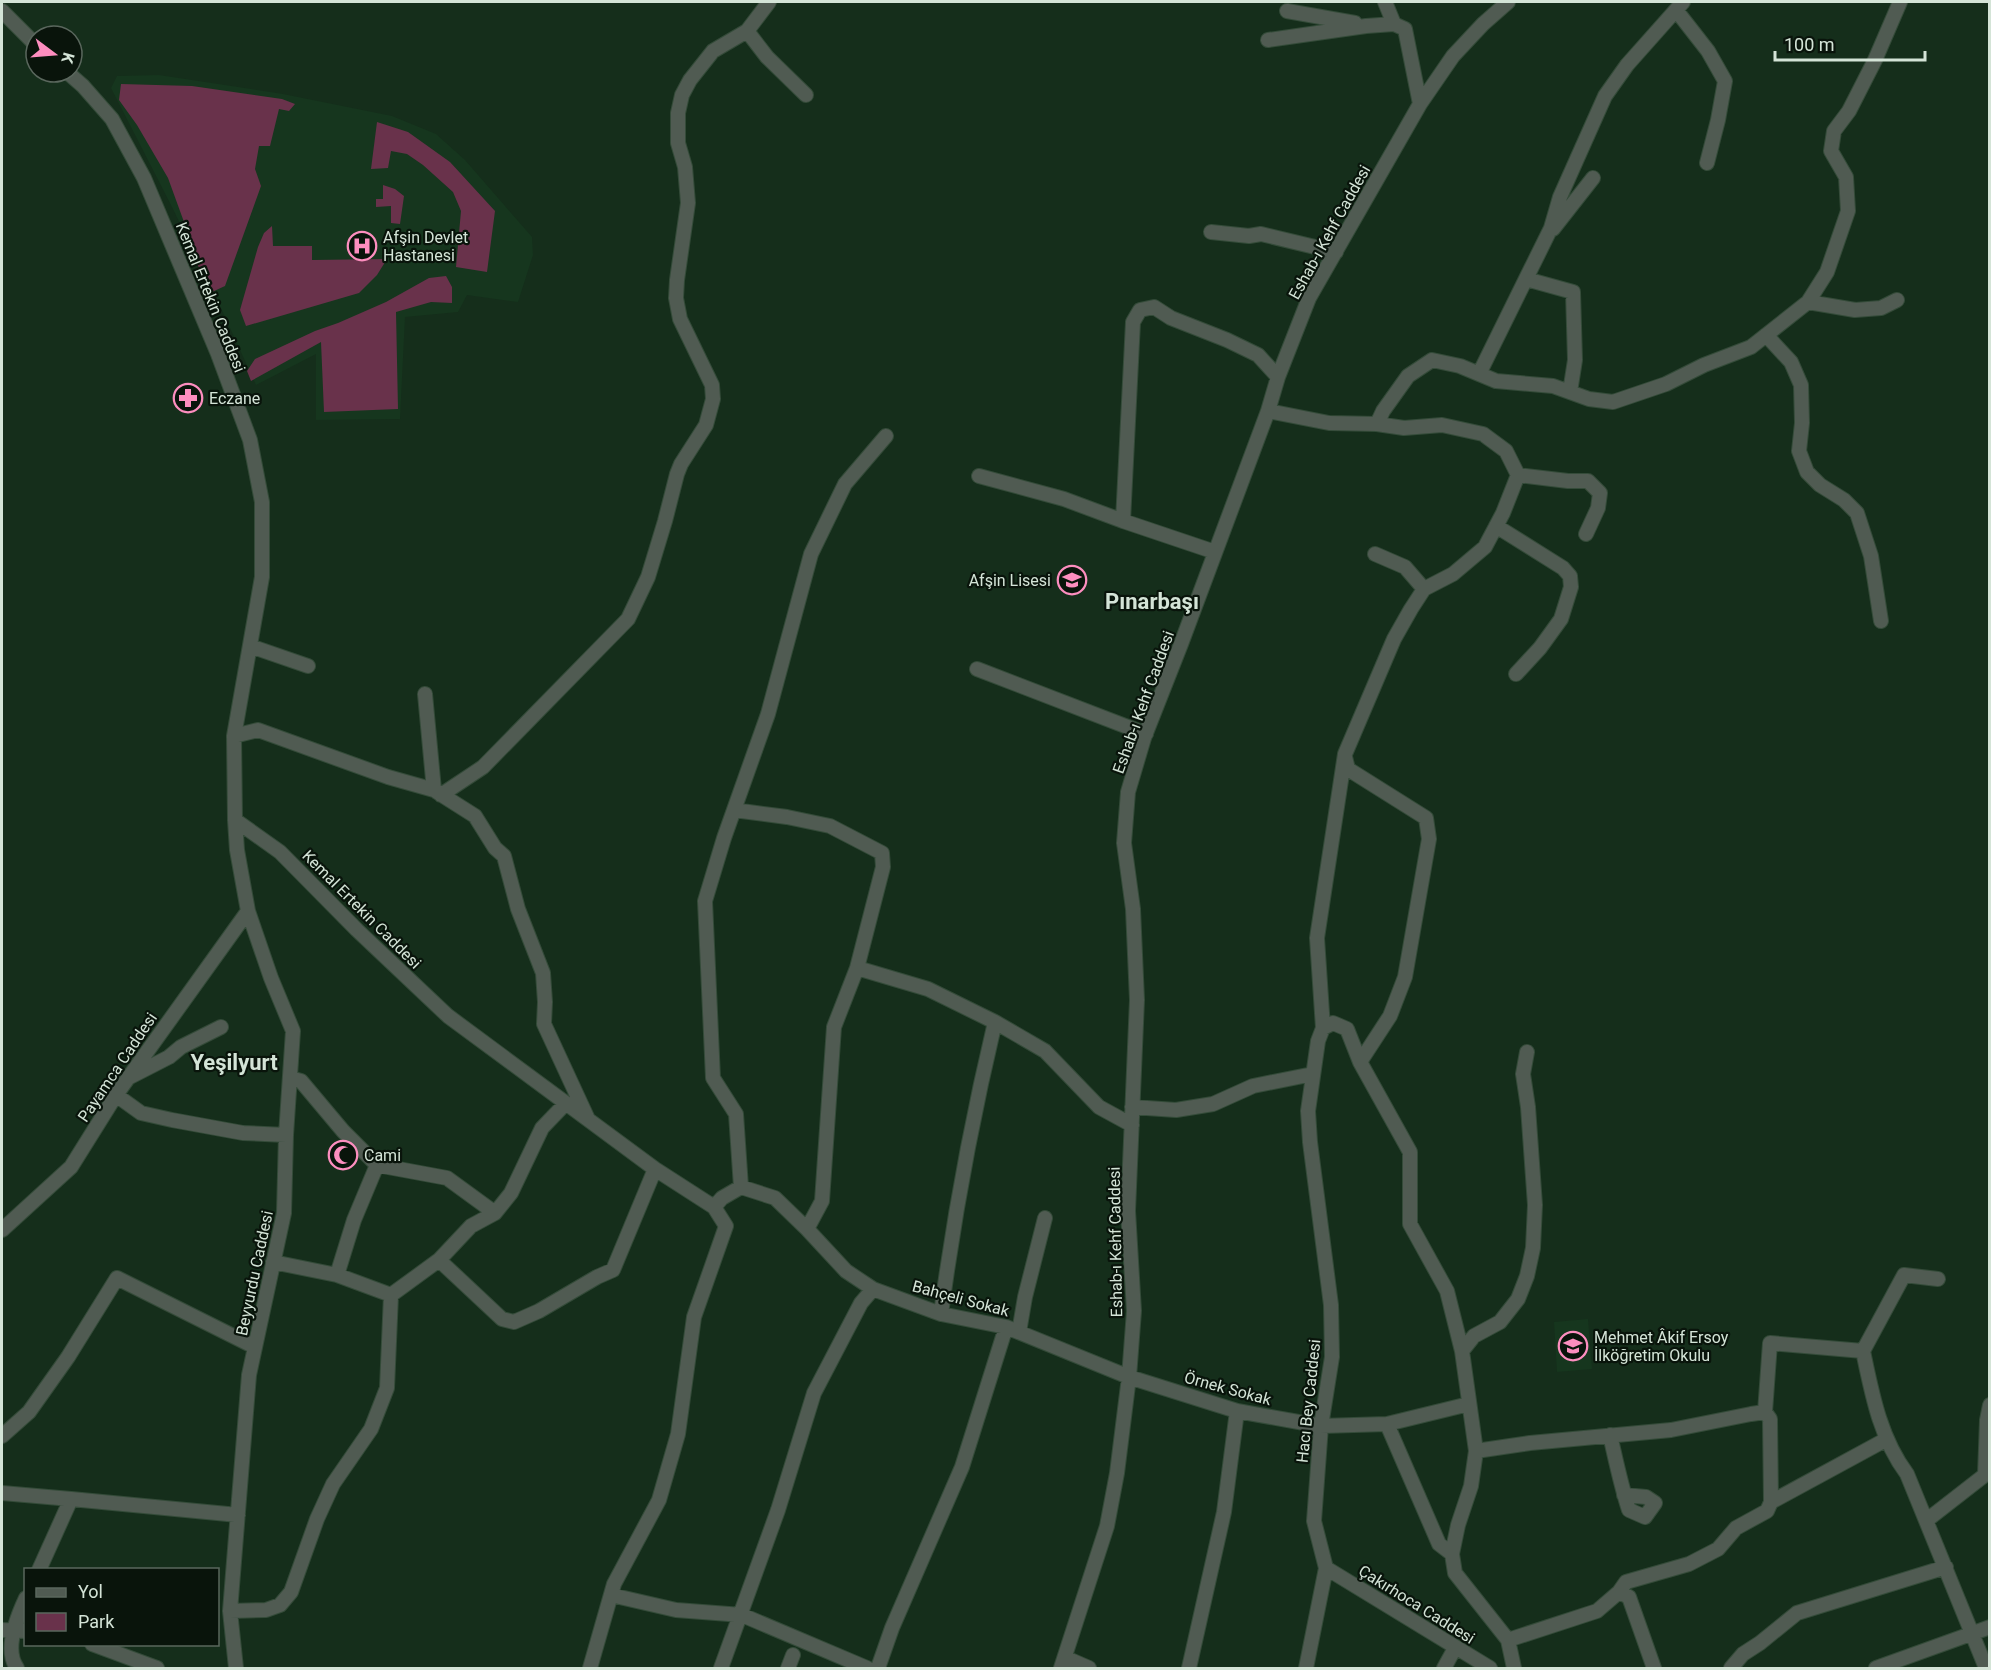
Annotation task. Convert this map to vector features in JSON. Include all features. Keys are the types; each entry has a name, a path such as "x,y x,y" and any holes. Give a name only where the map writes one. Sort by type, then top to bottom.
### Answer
{"street":[{"path":"438,793 483,767 628,619 648,577 666,521 677,474 706,425 713,399 712,385 680,319 676,298 688,202 685,167 678,143 678,112 682,95 690,80 714,51 747,31 769,2"},
{"path":"1385,2 1394,24"},
{"path":"1483,24 1493,2"},
{"name":"Eshab-ı Kehf Caddesi","path":"1064,1663 1107,1526 1117,1473 1129,1377 1134,1311 1128,1211 1137,1000 1133,909 1124,843 1128,792 1146,734 1309,298 1420,104 1453,56 1483,24 1508,2"},
{"path":"1377,424 1383,411 1408,376 1432,360 1460,366 1496,381 1553,386 1589,399 1612,402 1666,384 1704,365 1750,347 1808,302 1827,272 1848,211 1846,177 1831,151 1834,131 1849,111 1875,60 1900,2"},
{"path":"1479,374 1551,228 1560,197 1605,96 1626,65 1680,6 1725,81 1707,163"},
{"path":"1287,10 1366,26"},
{"path":"2,11 24,33"},
{"path":"1268,40 1394,24 1404,29 1420,104"},
{"path":"747,31 767,57 806,95"},
{"name":"Kemal Ertekin Caddesi","path":"81,84 112,119 144,178 218,354 250,440 262,502 262,577 234,736 235,820 280,852 357,930 448,1016 655,1169 714,1207"},
{"path":"1545,241 1593,178"},
{"path":"1211,232 1249,236 1261,234 1336,252"},
{"path":"1526,279 1573,292 1575,360 1570,392"},
{"path":"1808,302 1855,310 1881,308 1897,300"},
{"path":"1122,521 1132,322 1140,310 1154,307 1171,318 1227,340 1258,355 1278,376"},
{"path":"1766,335 1791,362 1801,385 1802,423 1799,451 1807,472 1820,485 1844,500 1857,513 1871,556 1881,621"},
{"path":"1268,411 1329,423 1377,424 1404,428 1442,425 1483,434 1506,451 1518,474"},
{"path":"590,1668 614,1584 659,1500 678,1434 694,1317 726,1226 714,1207 722,1198 741,1187 736,1114 713,1078 705,901 768,714 811,554 845,484 886,436"},
{"path":"1375,554 1405,567 1424,589 1453,574 1485,547 1518,474"},
{"path":"1518,474 1568,481 1588,481 1600,493 1598,508 1586,534"},
{"path":"979,476 1064,499 1215,552"},
{"path":"1496,526 1563,568 1570,576 1571,587 1561,619 1540,648 1516,674"},
{"name":"Hacı Bey Caddesi","path":"1306,1668 1326,1568 1314,1521 1320,1426 1332,1357 1331,1305 1308,1111 1318,1041 1323,1028 1317,938 1345,754 1394,639 1424,589"},
{"path":"250,646 308,666"},
{"path":"977,669 1146,734"},
{"path":"425,694 438,793"},
{"path":"234,736 258,730 438,793 475,816 495,848 504,856 518,909 543,973 544,1024 588,1119"},
{"path":"1345,754 1348,769 1426,818 1429,839 1405,977 1390,1016 1360,1062"},
{"path":"734,810 787,817 830,826 882,853 883,867 857,968 834,1027 822,1202 807,1229"},
{"name":"Beyyurdu Caddesi","path":"235,820 237,850 248,911 271,978 293,1031 286,1135 284,1213 249,1375 230,1611 236,1668"},
{"name":"Payamca Caddesi","path":"2,1230 71,1167 116,1095 248,911"},
{"path":"857,968 928,989 995,1022 1045,1051 1099,1107 1132,1125"},
{"path":"941,1314 948,1258 973,1117 995,1022"},
{"path":"1323,1028 1333,1023 1347,1029 1360,1062 1410,1152 1410,1224 1447,1291 1462,1351 1476,1451 1472,1486 1458,1525 1452,1554 1455,1573 1508,1640 1514,1668"},
{"path":"128,1078 221,1027"},
{"path":"1462,1351 1474,1336 1500,1322 1518,1299 1527,1276 1533,1248 1535,1195 1523,1074 1527,1052"},
{"path":"1132,1107 1176,1110 1213,1104 1253,1086 1313,1074"},
{"path":"290,1078 301,1081 343,1131 377,1165 447,1178 495,1213"},
{"path":"116,1095 141,1113 243,1133 286,1135"},
{"path":"391,1295 439,1260 471,1226 495,1213 511,1193 542,1128 566,1103"},
{"path":"337,1275 354,1220 377,1165"},
{"path":"439,1260 501,1319 514,1322 539,1311 613,1270 655,1169"},
{"name":"Bahçeli Sokak","path":"741,1187 775,1198 846,1270 873,1289 941,1314 1012,1330 1129,1377"},
{"path":"878,1668 892,1628 962,1467 1025,1297 1045,1218"},
{"path":"273,1262 337,1275 391,1295"},
{"path":"1938,1279 1904,1275 1863,1351 1876,1410 1887,1439 1894,1457 1907,1474 1927,1520 1935,1545 1986,1668"},
{"path":"2,1436 29,1412 68,1357 117,1278 255,1347"},
{"path":"721,1668 778,1510 814,1393 861,1303 873,1289"},
{"path":"230,1611 266,1610 279,1605 291,1592 317,1519 333,1484 371,1429 387,1388 391,1295"},
{"path":"1508,1640 1598,1611 1619,1592 1626,1582 1689,1564 1719,1549 1736,1528 1767,1511 1771,1502 1770,1419 1765,1412 1770,1343 1863,1351"},
{"name":"Örnek Sokak","path":"1129,1377 1237,1411 1320,1426 1387,1424 1469,1404"},
{"path":"1927,1520 1987,1473 1989,1405"},
{"path":"1189,1668 1224,1512 1237,1411"},
{"path":"1476,1451 1530,1443 1671,1430 1765,1412"},
{"path":"1387,1424 1439,1544 1452,1554"},
{"path":"1610,1436 1624,1495 1629,1510 1645,1517 1654,1503 1647,1492 1624,1495"},
{"path":"1771,1502 1887,1439"},
{"path":"2,1493 238,1515"},
{"path":"39,1568 71,1499"},
{"path":"1731,1668 1743,1654 1797,1613 1946,1567"},
{"name":"Çakırhoca Caddesi","path":"1326,1568 1490,1668"},
{"path":"1619,1592 1629,1598 1654,1668"},
{"path":"611,1595 676,1610 742,1615 867,1668"},
{"path":"18,1668 12,1661 14,1630 16,1618 24,1602"},
{"path":"1876,1668 1989,1627"},
{"path":"97,1646 157,1668"},
{"path":"1444,1668 1455,1648"},
{"path":"788,1668 793,1655"},
{"path":"1064,1663 1089,1668"}],"shaded area":[{"name":"Afşin Devlet Hastanesi","path":"159,75 283,94 392,116 436,134 465,160 532,237 533,255 518,302 467,295 458,312 405,317 400,419 316,420 316,354 256,385 173,209 111,88 117,76"},
{"name":"Mehmet Âkif Ersoy İlköğretim Okulu","path":"1588,1319 1592,1369 1557,1372 1554,1322"}],"green space":[{"path":"121,84 192,86 282,99 295,104 289,111 279,109 270,146 259,146 255,169 261,186 225,286 212,292 189,249 184,222 168,178 137,125 119,100"},
{"path":"377,122 408,132 450,162 495,211 487,272 456,267 461,211 453,192 423,165 407,154 391,151 388,168 371,169"},
{"path":"383,185 395,189 404,196 400,224 391,223 391,206 376,207 376,199 383,199"},
{"path":"272,226 273,246 312,246 312,260 387,259 377,275 359,293 246,326 240,310 258,247 264,233"},
{"path":"446,276 452,287 452,303 431,302 396,312 398,409 324,412 321,342 251,381 247,371 255,359 386,302 429,278"}],"place":[{"name":"Afşin Devlet Hastanesi","path":"362,246"},
{"name":"Eczane","path":"188,398"},
{"name":"Afşin Lisesi","path":"1072,580"},
{"name":"Cami","path":"343,1155"},
{"name":"Mehmet Âkif Ersoy İlköğretim Okulu","path":"1573,1346"}],"district":[{"name":"Pınarbaşı","path":"1152,601"},
{"name":"Yeşilyurt","path":"234,1062"}]}
